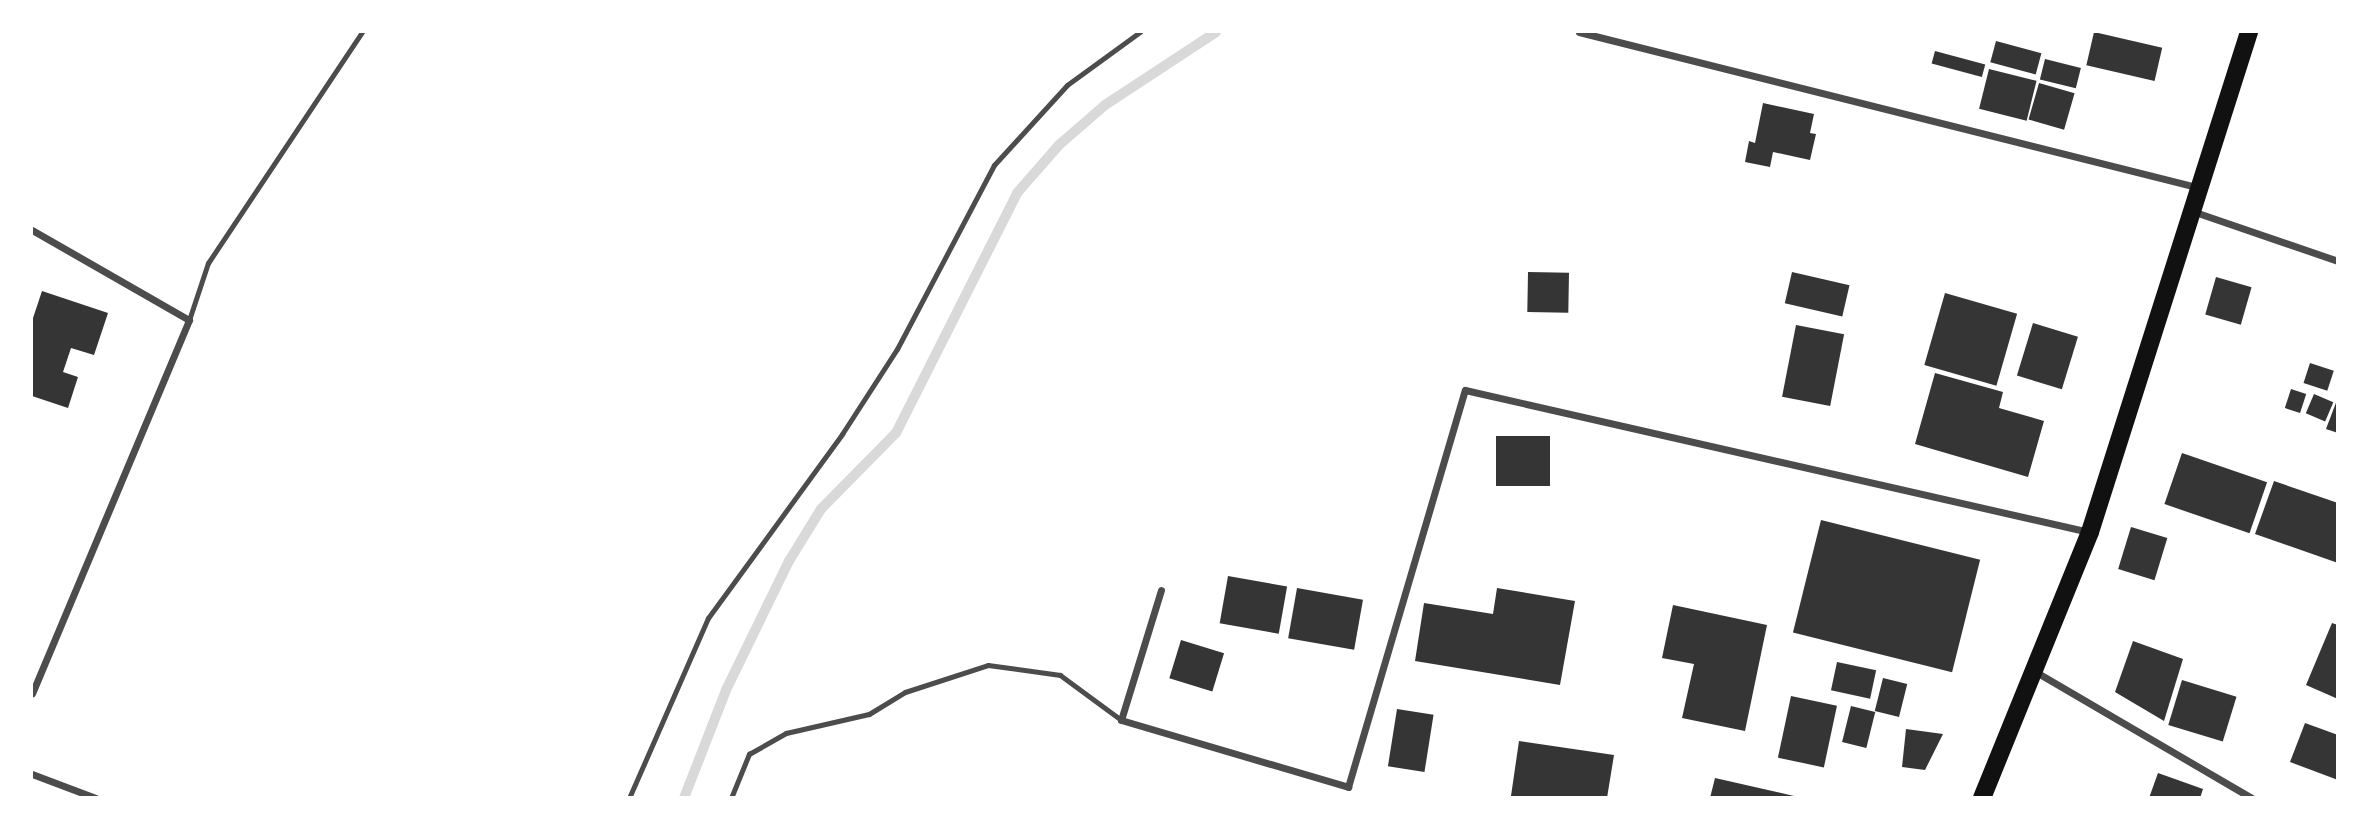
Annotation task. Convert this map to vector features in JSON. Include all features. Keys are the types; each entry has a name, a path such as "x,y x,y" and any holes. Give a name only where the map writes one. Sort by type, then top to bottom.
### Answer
{"main road":[{"path":"1982,797 2036,672 2090,532 2196,187 2249,32"}],"street":[{"path":"1579,32 2196,187"},
{"path":"2189,210 2337,261"},
{"path":"32,230 189,320 32,693"},
{"path":"1161,590 1121,720 1348,787 1465,390 2090,532"},
{"path":"2036,672 2252,797"},
{"path":"32,774 96,797"}],"lane":[{"path":"189,320 208,263 362,32"},
{"path":"629,797 708,618 842,434 897,349 995,166 1067,85 1140,32"},
{"path":"731,797 749,754 786,733 869,714 905,691 988,665 1060,675 1121,720"}],"building":[{"path":"2094,32 2162,48 2155,81 2086,65"},
{"path":"1996,41 2041,53 2036,74 1990,62"},
{"path":"1935,51 1985,64 1982,77 1932,64"},
{"path":"2045,59 2081,68 2076,88 2040,79"},
{"path":"1989,69 2037,81 2027,121 1979,109"},
{"path":"2039,83 2075,93 2064,130 2029,120"},
{"path":"1763,103 1814,114 1810,133 1816,134 1810,160 1773,152 1770,167 1745,162 1749,141 1755,143"},
{"path":"1528,272 1569,273 1568,313 1527,312"},
{"path":"1792,272 1849,285 1842,316 1785,303"},
{"path":"2216,277 2252,287 2241,325 2205,314"},
{"path":"42,291 108,313 94,355 71,348 63,372 78,377 68,408 32,396 32,321"},
{"path":"1945,293 2017,314 1996,386 1924,365"},
{"path":"2033,323 2078,337 2062,389 2017,376"},
{"path":"1796,325 1844,334 1830,406 1782,397"},
{"path":"2310,363 2334,371 2327,391 2304,383"},
{"path":"1935,373 2003,392 1999,408 2044,421 2028,477 1915,444"},
{"path":"2291,389 2306,394 2300,413 2285,408"},
{"path":"2314,394 2333,402 2325,422 2306,413"},
{"path":"2338,400 2338,433 2326,429"},
{"path":"1496,436 1550,436 1550,486 1496,486"},
{"path":"2182,453 2267,482 2250,533 2164,504"},
{"path":"2274,481 2338,503 2338,563 2255,534"},
{"path":"1821,520 1980,560 1952,672 1793,633"},
{"path":"2131,527 2167,538 2154,580 2118,569"},
{"path":"1228,576 1287,586 1279,634 1220,623"},
{"path":"1297,588 1363,600 1354,650 1288,638"},
{"path":"1497,588 1575,601 1560,685 1415,661 1424,603 1493,614"},
{"path":"1673,605 1767,625 1745,731 1682,718 1694,664 1662,658"},
{"path":"2332,623 2338,625 2338,699 2306,685"},
{"path":"1181,640 1224,653 1212,691 1169,678"},
{"path":"2133,641 2183,659 2164,721 2115,692"},
{"path":"1837,662 1876,670 1870,699 1831,690"},
{"path":"1883,678 1907,684 1899,717 1875,711"},
{"path":"2182,680 2237,697 2223,742 2168,725"},
{"path":"1791,696 1837,706 1824,767 1778,758"},
{"path":"1851,706 1875,712 1866,748 1842,742"},
{"path":"1397,709 1434,715 1424,772 1388,766"},
{"path":"2305,723 2338,735 2338,780 2290,762"},
{"path":"1906,729 1943,734 1925,770 1902,767"},
{"path":"1519,741 1614,755 1607,798 1511,796"},
{"path":"2158,773 2203,789 2200,798 2149,798"},
{"path":"1715,778 1794,796 1794,798 1710,798"}],"waterway":[{"path":"684,798 726,690 789,561 821,509 896,433 1017,193 1059,145 1105,105 1216,32"}]}
